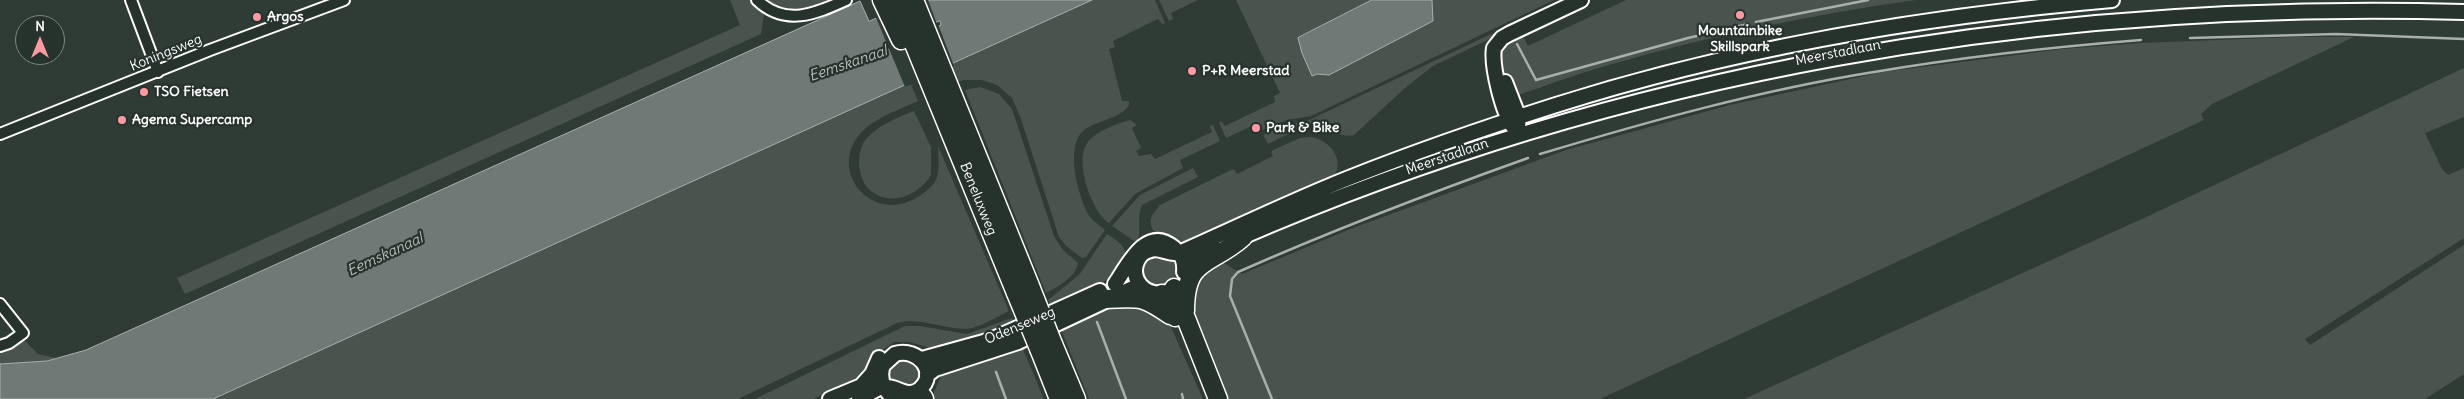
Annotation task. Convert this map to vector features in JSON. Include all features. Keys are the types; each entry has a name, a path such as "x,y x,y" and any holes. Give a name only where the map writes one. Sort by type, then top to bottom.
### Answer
{"highway":[{"path":"882,0 900,38 924,68"},
{"name":"Beneluxweg","path":"896,0 924,68 948,104"},
{"name":"Beneluxweg","path":"916,2 948,104 1047,348 1057,397"},
{"path":"1208,399 1180,317 1193,272 1205,260 1235,244 1243,237"},
{"path":"1168,291 1218,399"},
{"path":"1104,299 1142,298 1180,317"},
{"name":"Beneluxweg","path":"1047,348 1064,369 1076,399"},
{"path":"1064,369 1080,399"}],"main road":[{"path":"1518,134 1499,86 1494,48 1502,38 1581,0"},
{"name":"Meerstadlaan","path":"1182,259 1349,178 1610,88 1714,62 1864,32 1967,15 2112,0"},
{"name":"Meerstadlaan","path":"1182,259 1192,259 1354,190 1518,134 1638,98 1775,65 1893,42 2032,22 2131,14 2284,8 2464,12"},
{"path":"1164,242 1182,259 1180,282 1168,291 1148,291 1134,275 1135,252 1148,243 1164,242"},
{"name":"Odenseweg","path":"945,360 1134,275"},
{"name":"Odenseweg","path":"922,359 945,360 1018,342 1104,299 1134,275"},
{"path":"830,399 892,388 903,395 924,391 945,360 909,345 891,347 882,354 864,392"},
{"path":"887,389 886,360 895,354 906,352 922,359 924,391"}],"street":[{"path":"131,0 158,72"},
{"name":"Koningsweg","path":"0,134 344,0"},
{"path":"757,0 771,10 795,17 814,14 846,0"},
{"path":"0,304 23,333 9,343 0,346"}],"shaded area":[{"path":"730,0 750,0 764,14 761,34 185,294 177,278 740,25"},
{"path":"761,0 831,0 811,8 796,11 781,8"},
{"path":"1092,0 1155,0 1165,23 1162,24 1158,19 1113,41 1115,47 1109,49 1122,101 1129,101 1129,105 1120,113 1088,127 1078,138 1074,159 1080,195 1089,216 1105,230 1086,257 1082,258 1066,246 1059,237 1021,119 1012,98 997,85 982,80 963,80 933,94 925,76"},
{"path":"1159,0 1198,0 1171,13 1173,19 1169,21"},
{"path":"1236,0 1554,0 1311,116 1287,120 1262,130 1258,123 1226,138 1219,122 1221,121 1225,126 1275,102 1274,96 1280,93"},
{"path":"1563,0 1572,0 1433,66 1405,88 1354,135 1345,136 1327,126 1316,124 1303,127 1268,144 1263,135 1287,125 1307,121"},
{"path":"1626,0 1916,0 1840,12 1727,34 1578,74 1515,96 1500,60 1504,47 1511,40 1522,34 1528,46"},
{"path":"2296,37 2354,37 2212,104 2201,114 2204,120 1600,399 1223,399 1199,336 1193,304 1194,288 1200,271 1216,258 1242,274 1353,228 1566,150 1730,105 1883,72 2063,49 2140,43"},
{"path":"2464,68 2464,117 2425,133 2442,169 2448,175 2464,168 2464,238 2305,339 2310,345 2464,245 2464,374 2425,399 1744,399 2144,218"},
{"path":"910,82 918,101 879,119 859,135 851,150 849,166 853,180 862,192 874,201 889,205 905,203 924,192 935,182 938,170 938,146 1009,311 982,324 966,329 915,321 897,323 738,399 213,399"},
{"path":"980,87 999,94 1012,109 1054,236 1062,249 1078,263 1077,268 1070,277 1061,285 1046,293 965,90"},
{"path":"914,111 931,147 931,175 926,182 912,193 896,198 879,196 866,186 860,173 859,158 863,144 872,133 883,125"},
{"path":"1130,120 1137,125 1132,128 1141,148 1136,151 1139,156 1151,154 1155,159 1212,132 1210,126 1213,125 1220,141 1180,160 1183,168 1135,194 1109,223 1103,218 1091,199 1084,175 1083,153 1089,140 1099,132"},
{"path":"1311,137 1324,142 1334,152 1338,164 1333,178 1184,243 1168,241 1155,233 1151,221 1158,206 1231,170 1234,169 1237,174 1273,156 1271,152 1273,150 1300,138"},
{"path":"1193,168 1198,177 1142,205 1139,215 1137,243 1112,226 1140,195"},
{"path":"1107,234 1119,242 1124,249 1125,258 1120,268 1099,285 1051,307 1048,300 1079,275"},
{"path":"1154,255 1176,262 1177,271 1173,280 1162,286 1148,283 1143,275 1142,268 1146,260"},
{"path":"1124,301 1167,318 1203,399 1089,399 1061,329"},
{"path":"1012,318 1014,322 979,338 933,349 910,342 894,342 880,352 863,378 822,397 821,395 813,399 755,399 905,326 920,326 967,334"},
{"path":"24,340 38,354 56,358 47,361 0,364 0,349"},
{"path":"1022,347 1044,399 931,399 941,376"},
{"path":"902,359 910,360 918,369 918,379 912,387 900,386 888,379 892,365"}],"water":[{"name":"Eemskanaal","path":"916,0 1092,0 213,399 0,399 0,364 47,361 86,350 860,1 869,21","holes":["940,21 941,25 888,49 886,45"]},
{"path":"1372,0 1432,0 1433,21 1329,75 1317,74 1312,76 1298,38"}],"pier":[{"path":"910,0 928,0 937,24 889,46 938,24 954,66 905,87 875,15"}],"waterway":[{"path":"1756,22 1868,0"},
{"path":"1517,44 1536,80 1688,38 1748,24"},
{"path":"2190,38 2336,34 2464,39"},
{"path":"1540,154 1706,107 1832,79 1974,57 2141,40"},
{"path":"1272,399 1230,296 1232,279 1238,272 1382,212 1528,158"},
{"path":"1097,322 1126,399"},
{"path":"996,372 1006,399"},
{"path":"1182,394 1183,399"}],"place":[{"name":"Mountainbike Skillspark","path":"1740,15"},
{"name":"Argos","path":"257,17"},
{"name":"P+R Meerstad","path":"1192,71"},
{"name":"TSO Fietsen","path":"144,92"},
{"name":"Agema Supercamp","path":"122,120"},
{"name":"Park & Bike","path":"1256,128"}]}
